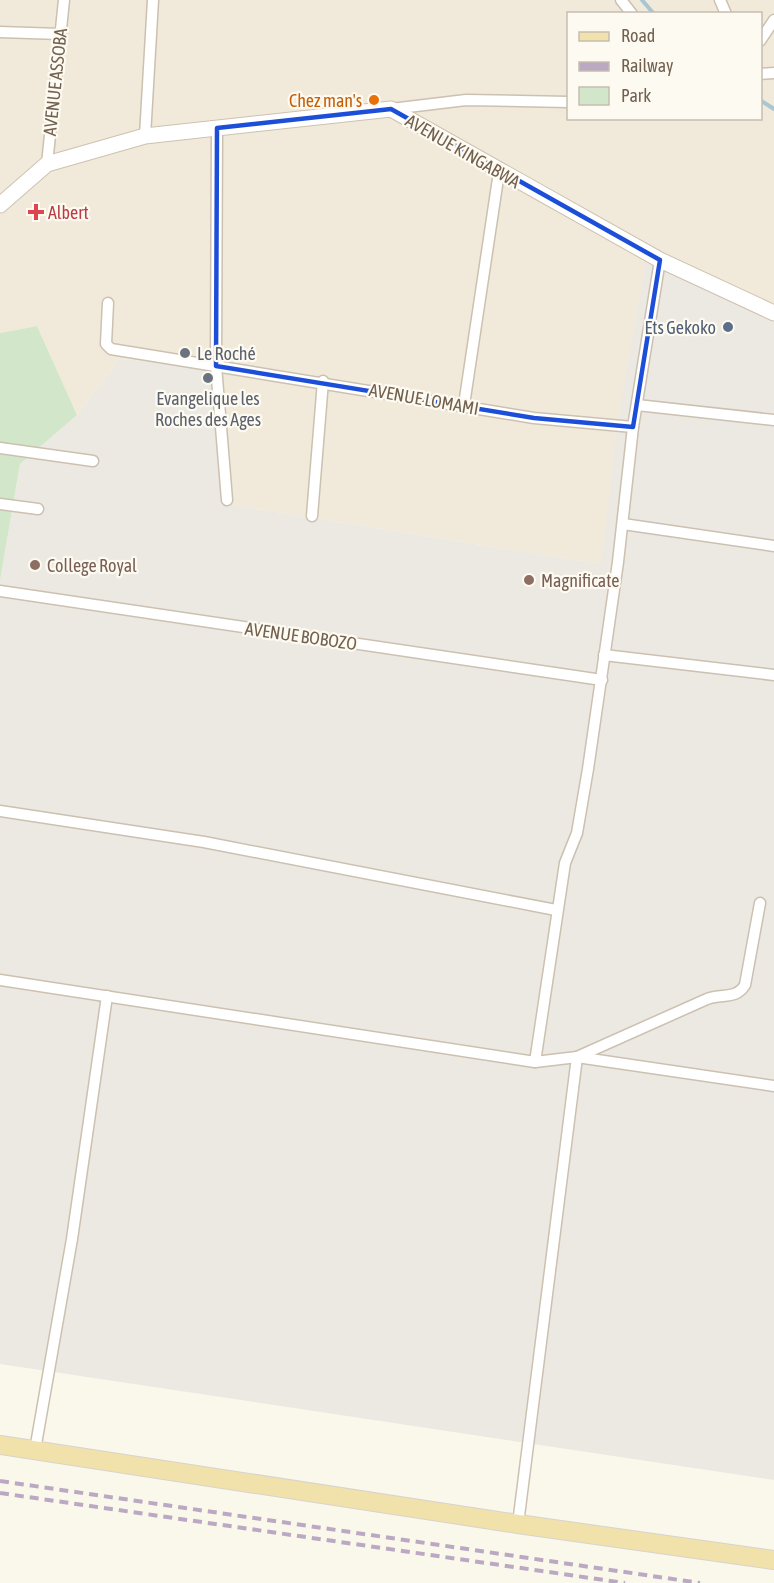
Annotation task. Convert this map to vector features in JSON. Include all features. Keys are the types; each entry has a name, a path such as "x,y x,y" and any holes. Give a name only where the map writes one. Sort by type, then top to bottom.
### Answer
{"main road":[{"path":"0,1445 518,1524 774,1560"}],"street":[{"name":"AVENUE ASSOBA","path":"47,164 64,0"},
{"path":"145,136 153,0"},
{"path":"621,0 630,12"},
{"path":"762,38 774,20"},
{"path":"0,32 60,34"},
{"path":"391,109 466,100 567,102"},
{"name":"AVENUE KINGABWA","path":"0,205 47,164 145,136 391,109 499,172 660,260 774,313"},
{"path":"217,128 216,366 227,500"},
{"path":"464,405 499,172"},
{"path":"535,1062 556,910 565,863 578,833 602,680 623,524 633,427 660,260"},
{"name":"AVENUE LOMAMI","path":"108,303 105,336 106,344 111,349 323,381 534,418 633,427"},
{"path":"312,516 323,381"},
{"path":"637,405 774,420"},
{"path":"0,448 93,460"},
{"path":"0,504 39,509"},
{"path":"623,524 774,546"},
{"name":"AVENUE BOBOZO","path":"0,591 602,680"},
{"path":"604,656 774,675"},
{"path":"0,811 204,842 556,910"},
{"path":"578,1057 707,999 736,995 742,991 746,986 760,903"},
{"path":"0,980 535,1062 578,1057 774,1086"},
{"path":"35,1450 72,1239 107,996"},
{"path":"518,1524 578,1057"}],"highlighted area":[{"path":"391,109 660,260 633,427 534,418 216,366 217,128"}],"shaded area":[{"path":"0,0 774,0 774,315 601,564 219,503 216,366 119,359 77,415 37,326 0,333"},
{"path":"648,250 774,315 774,1480 0,1364 0,581 20,464 77,415 119,359 216,366 220,503 601,564 617,425"}],"green space":[{"path":"37,326 77,415 20,464 0,581 0,333"}],"waterway":[{"path":"642,0 652,12"},
{"path":"762,101 774,109"}],"railway":[{"path":"0,1481 700,1583"},
{"path":"0,1493 625,1583"}],"place":[{"name":"Chez man's","path":"374,100"},
{"name":"Albert","path":"36,212"},
{"name":"Ets Gekoko","path":"728,327"},
{"name":"Le Roché","path":"185,353"},
{"name":"Evangelique les Roches des Ages","path":"208,378"},
{"name":"College Royal","path":"35,565"},
{"name":"Magnificate","path":"529,580"}]}
